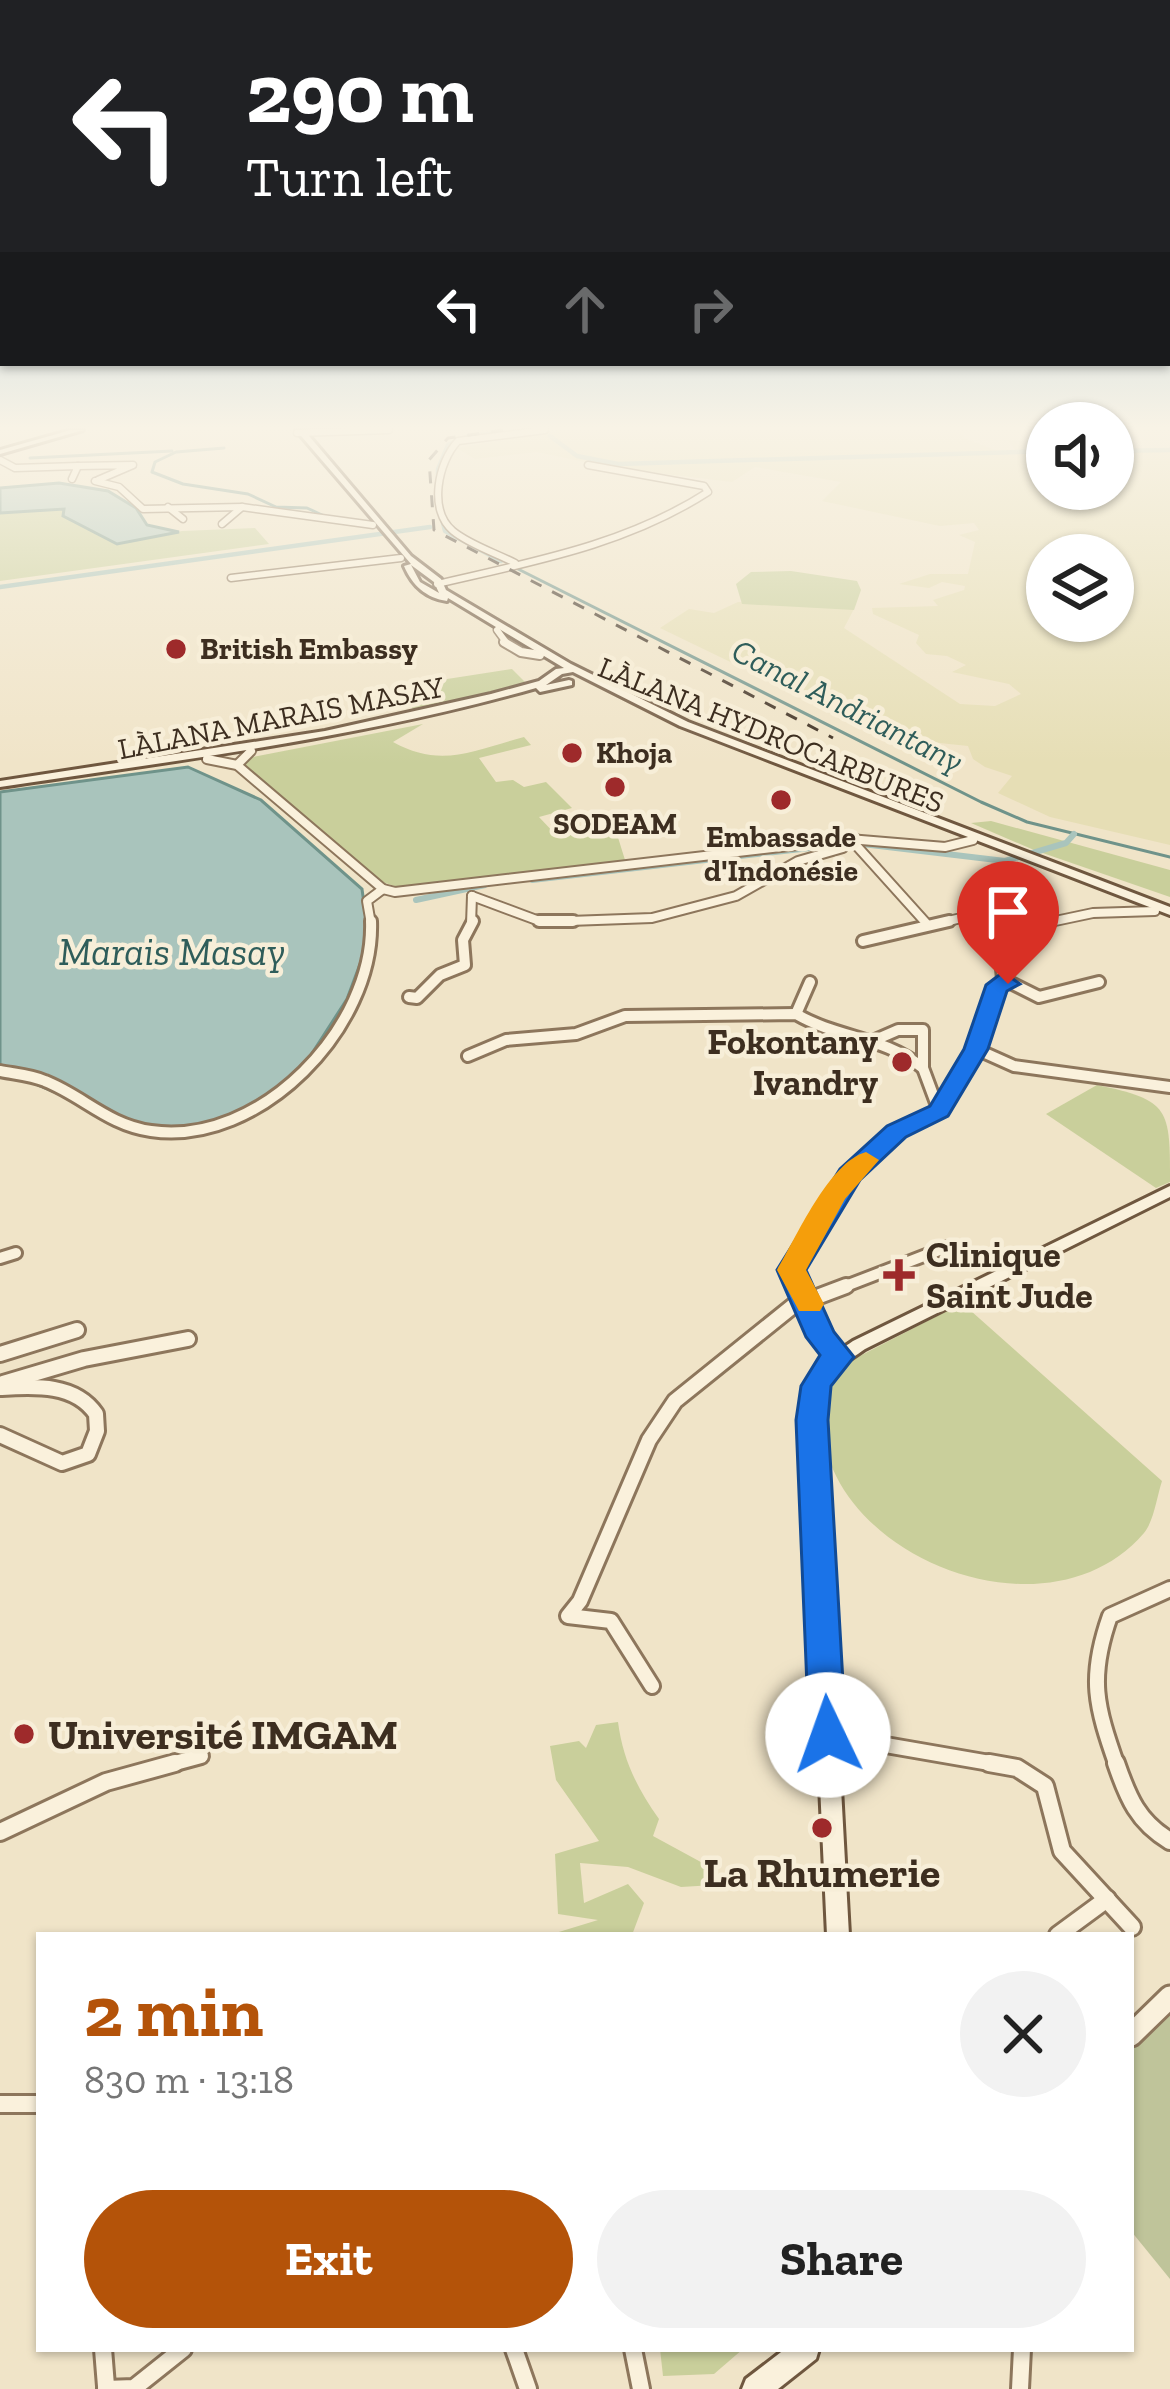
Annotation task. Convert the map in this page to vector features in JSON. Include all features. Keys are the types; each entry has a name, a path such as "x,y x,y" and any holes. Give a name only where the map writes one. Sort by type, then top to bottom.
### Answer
{"main road":[{"path":"390,541 430,582 556,666 555,674 576,677"},
{"path":"391,541 430,582 576,677"},
{"name":"LÀLANA MARAIS MASAY","path":"0,786 325,734 493,697 538,685 555,674"},
{"name":"LÀLANA MARAIS MASAY","path":"0,786 251,751 576,677"},
{"name":"LÀLANA HYDROCARBURES","path":"576,677 701,731 1170,914"},
{"name":"LÀLANA HYDROCARBURES","path":"1024,858 1170,914"},
{"path":"838,1932 812,1420 816,1386 824,1370 839,1357 1170,1191"},
{"path":"756,2389 802,2352"}],"street":[{"path":"473,541 515,563"},
{"path":"430,582 594,541"},
{"path":"231,578 401,557"},
{"path":"237,765 251,751"},
{"path":"207,759 237,765 382,889 469,889 851,842 945,847 962,834"},
{"path":"469,889 542,922 652,918 736,896 775,872 851,842"},
{"path":"851,842 927,924"},
{"path":"0,1072 46,1081 94,1113 150,1132 189,1135 229,1127 258,1113 316,1061 352,1001 373,942 367,901 382,889"},
{"path":"410,997 417,998 440,975 465,965 463,940 473,920 469,889"},
{"path":"862,941 961,918 1014,933 1087,914 1155,911"},
{"path":"839,1357 821,1337 792,1270 834,1195 896,1132 939,1111 976,1049 991,999 1003,979 1000,947 1014,933"},
{"path":"1003,979 1039,998 1099,982"},
{"path":"796,1014 810,982"},
{"path":"616,1018 626,1006"},
{"path":"468,1056 518,1036 530,1041 555,1033 576,1034 616,1018 796,1014 820,1028 896,1047 923,1068"},
{"path":"875,1040 898,1030 923,1030 923,1068 939,1111"},
{"path":"976,1049 1014,1066 1170,1087"},
{"path":"652,1686 611,1621 568,1616 580,1601 650,1440 675,1401 793,1306 947,1247"},
{"path":"0,1258 16,1253"},
{"path":"0,1354 77,1330"},
{"path":"0,1386 84,1359 188,1339"},
{"path":"0,1386 38,1385 79,1392 91,1405 95,1428 88,1454 81,1460 62,1462 0,1435"},
{"path":"1170,1589 1110,1616 1096,1659 1096,1706 1128,1798 1145,1826 1170,1841"},
{"path":"828,1735 1017,1768 1045,1786 1062,1851 1132,1927"},
{"path":"0,1832 106,1782 201,1756"},
{"path":"1062,1932 1107,1900"},
{"path":"1134,2033 1170,1997"},
{"path":"0,2104 36,2104"},
{"path":"103,2352 106,2387 134,2388 179,2352"},
{"path":"515,2352 528,2389"},
{"path":"634,2352 641,2389"},
{"path":"1020,2389 1022,2352"}],"shaded area":[{"path":"974,541 1026,541 1026,642 1134,642 1134,541 1170,541 1170,845 1050,817 998,793 1012,776 973,759 968,746 921,741 902,745 660,628 689,609 714,613 738,602 854,609 844,628 960,704 995,706 1021,694 1009,684 952,672 966,665 947,656 926,654 916,643 919,635 873,614 872,608 938,606 933,600 965,586 899,584 930,574 968,574"}],"green space":[{"path":"0,541 269,544 0,581"},
{"path":"791,571 857,581 861,590 854,610 742,604 736,584 751,572"},
{"path":"512,669 528,685 414,712 402,686"},
{"path":"423,724 393,742 443,756 524,737 531,745 479,758 496,782 513,780 524,787 546,782 572,808 539,817 557,836 616,831 625,860 404,889 379,881 241,764 248,758"},
{"path":"991,821 1170,870 1170,897 971,823"},
{"path":"1097,1085 1139,1096 1161,1112 1169,1138 1170,1182 1156,1188 1046,1114"},
{"path":"962,1303 1162,1481 1144,1533 1097,1569 1042,1583 983,1580 926,1560 876,1527 840,1483 822,1431 829,1372"},
{"path":"618,1722 632,1773 659,1819 653,1836 710,1867 714,1885 681,1887 628,1867 580,1863 584,1903 628,1884 644,1903 633,1932 559,1932 598,1920 558,1914 555,1854 599,1841 556,1780 550,1746 579,1741 586,1748 596,1725"},
{"path":"1170,2002 1170,2279 1134,2235 1134,2040"},
{"path":"660,2352 740,2352 714,2374 663,2376"}],"water":[{"name":"Marais Masay","path":"188,767 261,800 362,889 369,940 347,999 300,1072 253,1110 224,1124 145,1130 0,1069 0,792"}],"waterway":[{"path":"0,587 326,541"},
{"name":"Canal Andriantany","path":"465,541 501,561"},
{"name":"Canal Andriantany","path":"516,568 981,802 1027,822 1170,857"},
{"path":"532,880 854,843 1005,861 1066,843 1074,834"},
{"path":"416,900 485,885"}],"railway":[{"path":"456,541 833,738"}],"slow traffic":[{"path":"810,1304 796,1286 792,1270 834,1195 866,1160"}],"place":[{"name":"British Embassy","path":"176,649"},
{"name":"Khoja","path":"572,753"},
{"name":"SODEAM","path":"615,787"},
{"name":"Embassade d'Indonésie","path":"781,800"},
{"name":"Fokontany Ivandry","path":"902,1062"},
{"name":"Clinique Saint Jude","path":"899,1275"},
{"name":"Université IMGAM","path":"24,1734"},
{"name":"La Rhumerie","path":"822,1828"}],"route":[{"path":"828,1735 812,1420 816,1386 824,1370 839,1357 821,1337 792,1270 849,1174 896,1132 939,1111 976,1049 997,985 1003,979 1008,984"}]}
